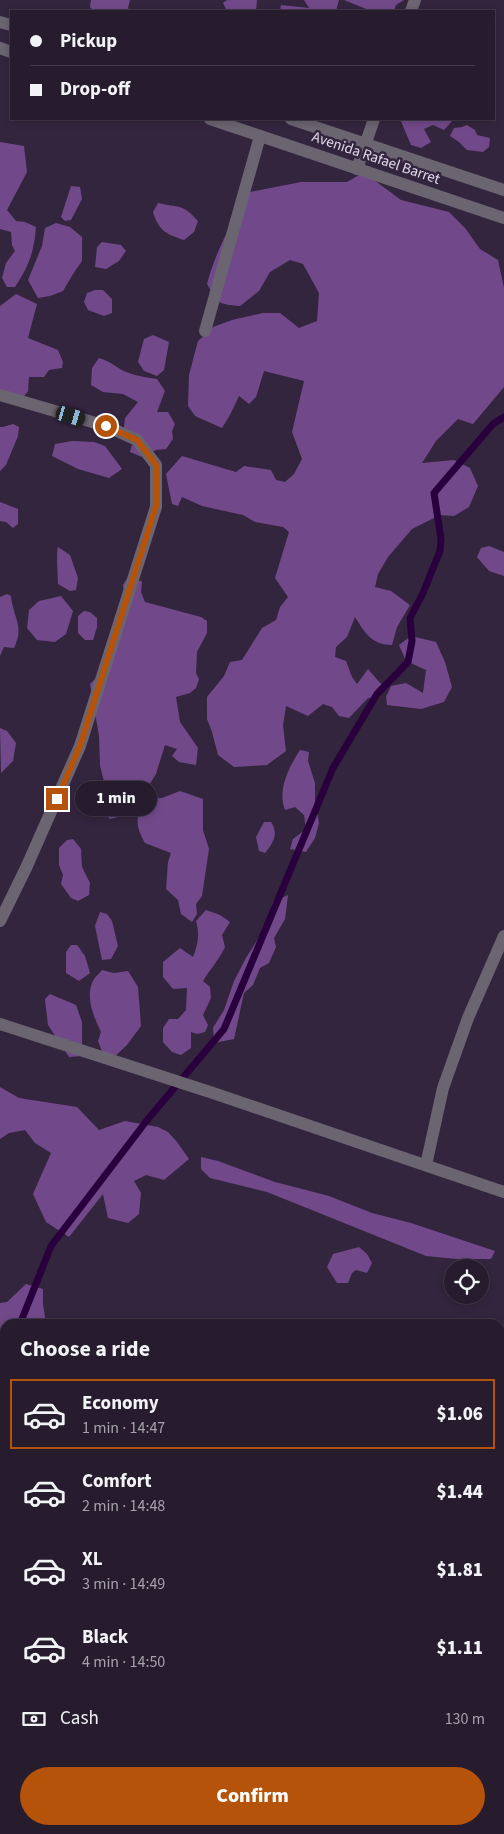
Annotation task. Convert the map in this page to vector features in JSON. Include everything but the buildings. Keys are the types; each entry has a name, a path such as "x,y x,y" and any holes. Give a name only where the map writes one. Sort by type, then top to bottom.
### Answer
{"street":[{"name":"Avenida Rafael Barret","path":"213,120 504,218"},
{"name":"Avenida Rafael Barret","path":"294,120 504,190"},
{"path":"357,169 374,120"},
{"path":"205,330 260,136"},
{"path":"0,395 106,426 137,440 156,465 156,506 80,746 26,868 0,921"},
{"path":"426,1166 443,1088 468,1018 504,936"},
{"path":"0,1024 213,1092 504,1192"}],"shaded area":[{"path":"91,0 130,0 129,10 93,10 90,7"},
{"path":"227,0 257,0 256,10 226,10 223,3"},
{"path":"304,0 339,0 336,10 280,10 281,5 309,8"},
{"path":"344,0 404,0 396,5 394,10 369,10"},
{"path":"400,120 453,120 444,130 433,125 424,129 431,142 421,148 411,145"},
{"path":"467,125 475,130 477,135 490,138 489,147 483,152 467,150 450,136 454,128"},
{"path":"0,142 24,146 27,172 7,210 16,221 25,222 36,227 30,258 15,287 7,287 2,278 6,263 15,251 12,245 11,232 0,229"},
{"path":"359,175 374,180 401,200 449,212 465,228 480,249 498,260 504,288 504,387 473,424 458,419 436,441 422,463 454,460 470,468 478,486 469,507 454,516 440,515 412,529 388,557 378,574 375,587 391,591 410,605 397,627 392,645 379,643 370,637 355,617 347,637 336,647 335,657 346,661 357,684 368,669 382,685 376,697 368,698 349,718 339,716 332,707 323,704 308,716 286,706 283,725 286,751 267,765 234,767 218,755 207,719 207,697 224,676 230,662 242,660 262,628 276,620 280,607 288,597 275,578 289,532 283,527 255,522 243,515 202,506 182,497 178,506 172,504 166,474 182,456 236,472 244,466 271,470 276,480 285,482 294,474 302,459 292,432 304,381 264,371 256,397 249,404 239,396 222,428 195,416 188,406 189,375 198,341 213,327 232,320 263,313 280,313 299,328 317,321 319,293 303,264 290,260 270,272 259,291 240,306 219,302 207,284 220,248 250,192 301,182 347,182"},
{"path":"71,186 80,187 82,199 71,220 65,221 61,217"},
{"path":"158,203 180,207 188,211 198,221 194,232 184,240 164,231 158,224 153,212"},
{"path":"56,223 70,227 82,237 82,261 63,291 38,298 28,280 42,246 45,228"},
{"path":"102,242 121,245 126,251 119,261 106,269 95,267 97,247"},
{"path":"103,290 112,299 112,313 104,316 88,310 84,302 87,293"},
{"path":"16,294 37,304 28,338 58,350 63,362 62,368 49,370 44,377 29,377 28,391 22,399 0,401 0,306"},
{"path":"153,335 169,342 164,370 157,376 144,371 138,362 144,339"},
{"path":"99,358 131,374 157,379 165,391 157,412 168,412 175,424 172,431 173,439 166,449 156,450 142,457 130,452 133,441 123,435 125,418 138,402 123,394 103,392 91,385 92,368"},
{"path":"13,424 19,427 18,436 6,465 0,471 0,427"},
{"path":"72,441 94,442 105,446 122,469 109,478 78,469 52,456 55,444"},
{"path":"0,502 18,509 18,524 13,528 6,522 0,521"},
{"path":"489,546 504,552 504,576 489,571 477,557 481,548"},
{"path":"58,547 70,555 78,578 76,590 70,591 58,584"},
{"path":"126,580 142,581 141,592 145,602 201,617 207,621 207,633 197,652 196,673 199,679 196,688 190,693 176,697 180,722 198,748 196,765 179,762 172,756 177,749 165,745 156,774 146,790 134,791 126,815 110,819 103,812 105,786 100,765 99,736 90,684 97,677 125,600 123,585"},
{"path":"7,594 11,596 18,634 14,648 4,647 0,656 0,597"},
{"path":"61,596 73,611 66,634 55,642 37,640 27,628 29,610 39,601"},
{"path":"84,611 90,612 97,618 97,627 93,640 85,640 78,633 78,616"},
{"path":"411,636 436,642 445,662 452,687 444,702 421,709 387,705 386,697 391,686 406,683 423,693 426,670 406,661 399,645"},
{"path":"0,728 7,731 16,743 13,761 1,773"},
{"path":"300,750 309,752 308,761 315,783 315,800 319,823 315,838 306,852 290,849 293,839 306,829 304,815 295,807 285,810 282,795 288,771"},
{"path":"180,791 203,799 203,830 209,849 202,896 196,904 197,914 192,922 181,914 178,900 166,889 168,862 171,853 145,843 138,826 139,811 143,799 162,798"},
{"path":"264,822 271,822 275,831 273,842 265,853 259,851 256,837"},
{"path":"73,839 81,849 82,867 90,883 89,895 78,901 71,898 61,884 63,875 59,865 59,848 67,840"},
{"path":"288,895 285,919 274,938 276,947 269,963 260,968 253,985 244,993 234,1039 214,1043 213,1028 224,1010 234,981 264,929 273,902"},
{"path":"206,910 220,915 230,922 222,935 225,947 203,981 210,987 211,998 203,1015 208,1025 205,1032 197,1034 191,1032 191,1048 181,1055 172,1052 163,1042 163,1028 169,1019 178,1019 186,1010 187,988 173,989 163,977 163,962 180,948 193,957 198,939 196,921"},
{"path":"100,912 107,914 112,921 118,946 111,959 102,960 95,926"},
{"path":"71,945 77,945 85,956 90,973 79,981 66,973 66,952"},
{"path":"102,970 114,973 128,971 138,987 141,1026 127,1045 112,1059 103,1054 98,1041 101,1032 93,1013 90,999 91,986"},
{"path":"50,994 76,1005 82,1022 82,1056 69,1057 48,1025 45,999"},
{"path":"0,1087 19,1098 77,1107 99,1130 125,1121 158,1127 168,1132 189,1159 164,1180 146,1175 134,1181 141,1193 139,1214 128,1223 108,1218 103,1194 69,1237 46,1222 33,1194 51,1153 35,1143 25,1130 9,1133 0,1139"},
{"path":"201,1157 218,1161 275,1182 329,1196 372,1213 411,1223 495,1251 491,1259 457,1259 426,1256 267,1192 210,1178 201,1169"},
{"path":"359,1247 367,1254 372,1263 367,1273 356,1270 352,1273 348,1283 337,1283 327,1267 333,1254"},
{"path":"26,1284 43,1289 45,1319 0,1319 0,1303 7,1302"}],"waterway":[{"path":"22,1319 51,1246 148,1119 224,1029 333,768 377,694 408,662 412,641 410,618 423,593 440,551 441,539 434,493 493,424 504,417"}],"route":[{"path":"57,799 80,746 156,506 156,465 137,440 106,426"}]}
